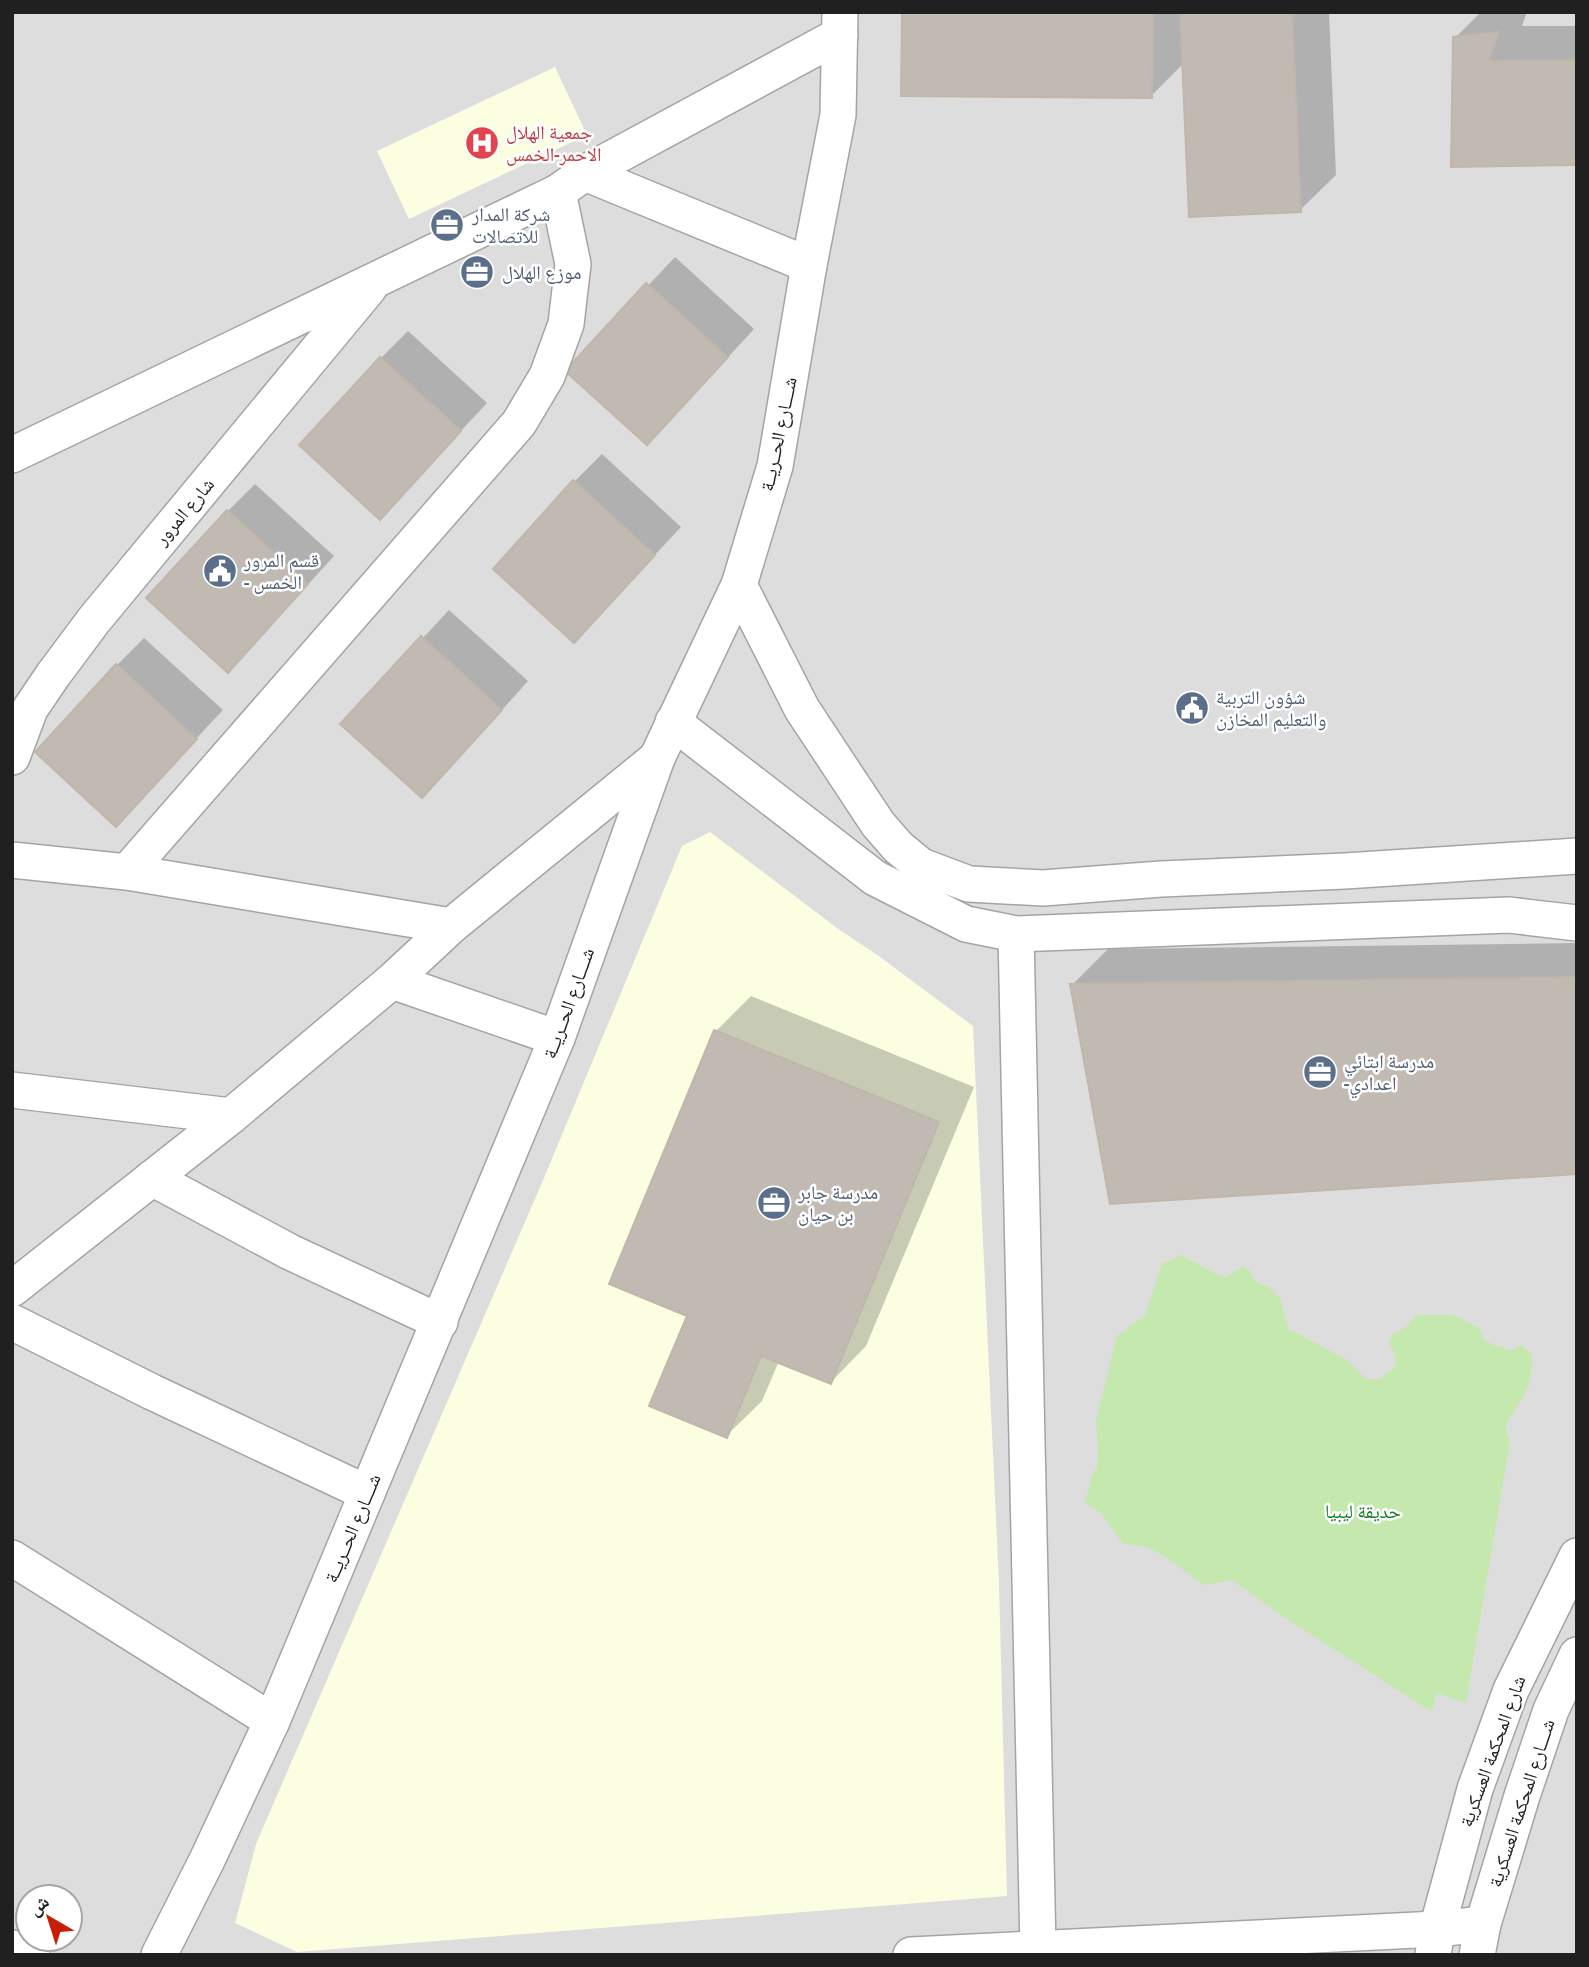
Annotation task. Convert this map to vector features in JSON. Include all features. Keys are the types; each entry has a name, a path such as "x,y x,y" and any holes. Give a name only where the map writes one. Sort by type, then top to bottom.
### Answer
{"street":[{"name":"شارع المرور","path":"12,455 376,280 571,182 840,24"},
{"name":"شــــارع الحــريــة","path":"159,1955 272,1721 557,1038 657,758 738,585 775,466 838,115 840,24"},
{"path":"127,872 519,423 547,376 566,324 573,264 571,182 809,265"},
{"name":"شارع المرور","path":"12,757 30,709 52,675 94,620 376,280"},
{"path":"738,585 802,709 878,824 898,847 921,866 969,884 1042,888 1577,856"},
{"path":"673,722 875,878 966,924 1016,934 1509,915 1577,923"},
{"path":"12,1289 231,1116 392,981 452,926 657,758"},
{"path":"12,860 127,872 452,926"},
{"path":"1016,934 1051,1951"},
{"path":"392,981 557,1038"},
{"path":"12,1090 231,1116"},
{"path":"152,1178 290,1252 440,1322"},
{"path":"12,1322 152,1392 367,1493"},
{"name":"شارع المحكمة العسكرية","path":"1435,1942 1475,1789 1511,1690 1577,1556"},
{"path":"12,1558 272,1721"},
{"name":"شــــارع المحكمة العسكرية","path":"1480,1939 1521,1796 1551,1710 1577,1655"},
{"path":"911,1955 1480,1939"},
{"path":"12,1948 32,1955"}],"shaded area":[{"path":"12,12 1577,12 1577,1955 12,1955"},
{"name":"جمعية الهلال الاحمر-الخمس","path":"555,67 587,135 409,219 377,151"},
{"path":"710,832 973,1026 999,1583 1007,1896 297,1952 235,1923 256,1844 544,1178 682,846"}],"green space":[{"name":"حديقة ليبيا","path":"1181,1255 1227,1277 1243,1266 1250,1271 1256,1282 1267,1286 1280,1298 1289,1330 1347,1360 1366,1379 1379,1379 1396,1367 1394,1353 1389,1344 1392,1335 1407,1326 1417,1315 1454,1315 1479,1328 1484,1340 1496,1346 1512,1350 1521,1345 1532,1354 1528,1387 1506,1425 1510,1441 1466,1703 1437,1693 1432,1712 1282,1616 1232,1580 1204,1585 1153,1550 1123,1544 1101,1513 1085,1503 1092,1475 1097,1467 1096,1421 1117,1336 1145,1315 1162,1264"}],"building":[{"path":"902,12 1153,12 1152,98 901,96"},
{"path":"1180,12 1292,12 1301,212 1189,217"},
{"path":"1499,32 1488,61 1577,60 1577,165 1451,167 1453,37"},
{"path":"646,283 728,357 647,445 565,371"},
{"path":"380,357 461,431 380,520 299,445"},
{"path":"573,480 655,555 574,643 493,569"},
{"path":"227,510 308,584 228,673 146,598"},
{"path":"421,636 502,710 422,798 340,724"},
{"path":"116,664 197,739 116,827 35,752"},
{"path":"1577,977 1577,1174 1110,1204 1070,984"},
{"name":"مدرسة جابر بن حيان","path":"714,1030 939,1122 831,1384 761,1356 727,1438 649,1406 687,1316 609,1284"}],"place":[{"name":"جمعية الهلال الاحمر-الخمس","path":"482,143"},
{"name":"شركة المدار للاتصالات","path":"447,225"},
{"name":"موزع الهلال","path":"477,272"},
{"name":"قسم المرور - الخمس","path":"220,571"},
{"name":"شؤون التربية والتعليم المخازن","path":"1192,708"},
{"name":"مدرسة ابتائي -اعدادي","path":"1320,1072"},
{"name":"مدرسة جابر بن حيان","path":"774,1203"}]}
